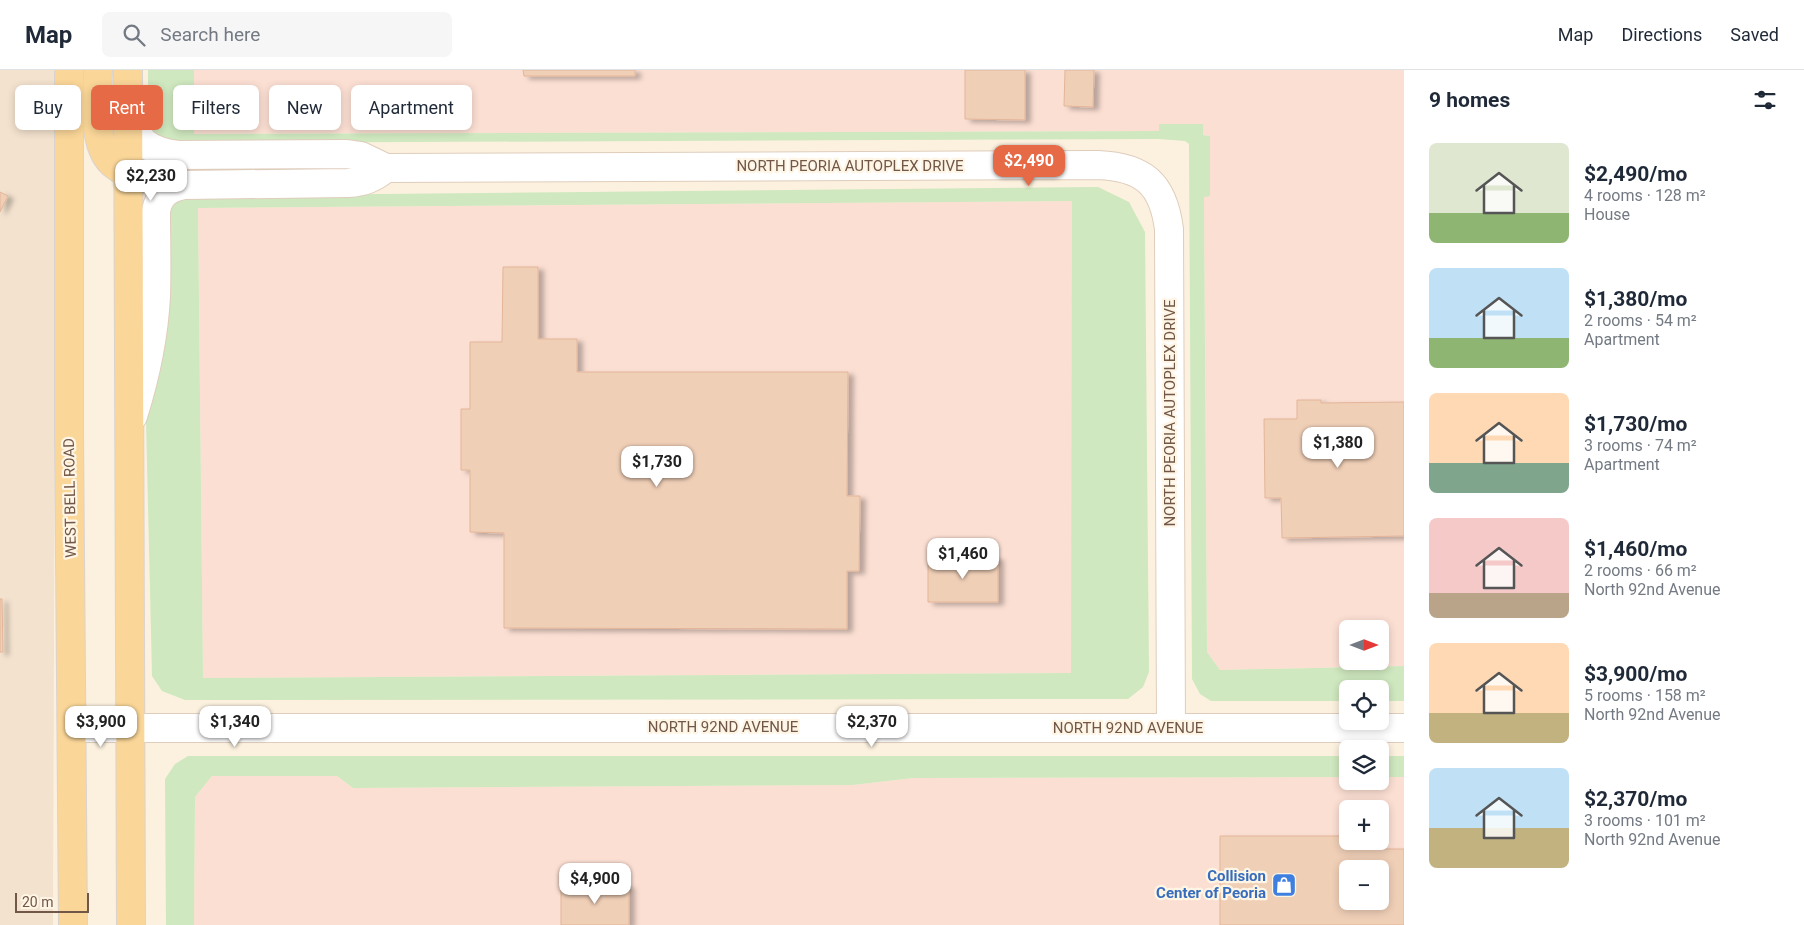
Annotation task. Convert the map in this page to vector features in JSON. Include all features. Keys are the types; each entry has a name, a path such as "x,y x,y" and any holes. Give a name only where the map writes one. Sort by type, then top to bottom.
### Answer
{"main road":[{"name":"WEST BELL ROAD","path":"69,70 69,433 73,925"},
{"path":"98,70 98,130 100,140 104,152 111,162 128,174"},
{"path":"128,70 128,85"},
{"path":"128,130 131,925"}],"street":[{"name":"NORTH PEORIA AUTOPLEX DRIVE","path":"135,130 143,142 152,149 164,153 178,155 347,154 361,156 386,168 1098,165 1118,166 1136,171 1149,181 1159,194 1167,212 1169,229 1171,728"},
{"path":"128,174 184,185 348,183 362,182 376,176 386,168"},
{"path":"129,428 139,396 153,327 156,296 156,211 158,202 164,193 173,187 184,185"},
{"name":"NORTH 92ND AVENUE","path":"72,728 130,726 1404,728"}],"shaded area":[{"path":"0,70 56,70 56,85 15,85 15,130 56,130 53,925 0,925"},
{"path":"194,70 1404,70 1404,666 1389,666 1389,620 1339,620 1339,667 1220,670 1207,652 1204,196 1209,196 1209,136 1159,124 1159,131 194,134 194,130 259,130 259,85 194,85"},
{"path":"1072,201 1072,673 203,678 198,208"},
{"path":"212,776 337,776 353,788 853,785 913,778 1339,777 1339,790 1389,790 1389,777 1404,777 1404,925 194,925 195,797"}],"green space":[{"path":"148,70 194,70 194,85 173,85 173,130 194,130 194,134 1159,131 1159,124 1203,124 1203,135 1210,136 1210,196 1204,197 1207,652 1220,670 1339,667 1339,670 1389,670 1389,666 1404,666 1404,701 1389,701 1389,680 1339,680 1339,701 1211,701 1200,694 1192,679 1189,144 1185,141 1159,139 169,143 155,136 151,130 163,130 163,85 148,85"},
{"path":"1098,187 1129,202 1145,232 1149,672 1143,687 1128,699 185,700 162,691 152,676 146,421 164,308 164,212 175,198 188,196","holes":["1072,201 1071,673 203,678 198,208"]},
{"path":"188,756 1339,756 1339,777 913,778 853,785 353,788 337,776 212,776 195,797 194,925 166,925 165,779 175,764"},
{"path":"1389,756 1404,756 1404,777 1389,777"}],"building":[{"path":"523,70 635,70 635,76 524,76"},
{"path":"965,70 1025,70 1025,120 965,119"},
{"path":"1065,70 1094,70 1093,107 1064,106"},
{"path":"0,192 8,196 0,212"},
{"path":"503,267 538,267 538,339 577,339 577,372 848,372 847,496 860,496 859,571 847,571 847,629 504,628 504,533 470,532 470,470 461,470 461,409 470,409 470,342 502,342"},
{"path":"1297,400 1321,400 1321,403 1404,402 1404,536 1282,538 1281,498 1265,498 1264,419 1297,419"},
{"path":"928,557 998,557 998,602 928,602"},
{"path":"0,599 2,599 3,652 0,652"},
{"name":"Collision Center of Peoria","path":"1220,836 1339,836 1339,850 1404,849 1404,925 1220,925"},
{"path":"561,885 629,885 629,925 561,925"}],"place":[{"name":"Collision Center of Peoria","path":"1284,885"}]}
